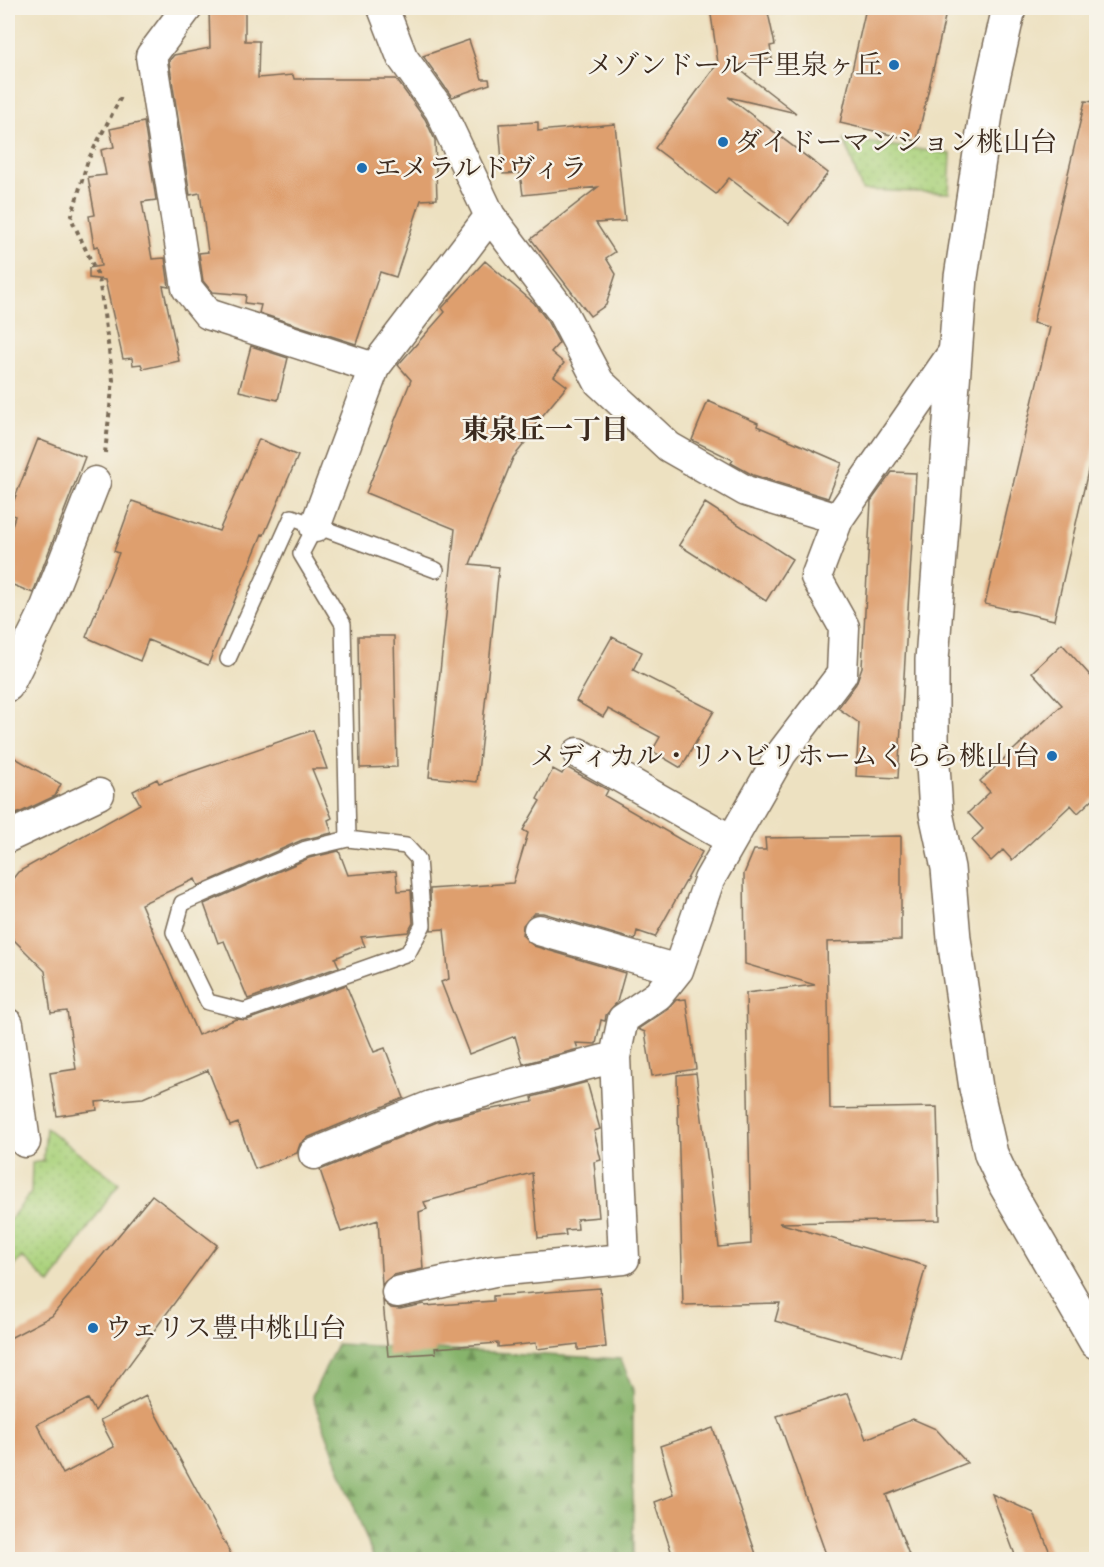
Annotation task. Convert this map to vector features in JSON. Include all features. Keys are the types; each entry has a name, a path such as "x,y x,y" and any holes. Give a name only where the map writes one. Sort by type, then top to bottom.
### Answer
{"street":[{"path":"187,8 151,56 187,288 208,314 374,368"},
{"path":"383,8 402,57 440,110 490,216 561,310 599,382 669,447 746,492 838,519"},
{"path":"1009,8 979,153 953,353 932,660 931,729 936,813 948,868 954,939 976,1088 991,1154 1006,1186 1096,1342"},
{"path":"315,526 374,368 490,216"},
{"path":"397,1292 494,1271 624,1259 615,1057 623,1019 658,995 678,970 709,880 731,840 781,754 842,674 844,627 816,577 838,519 953,353"},
{"path":"8,686 42,617 95,482"},
{"path":"578,753 731,840"},
{"path":"8,837 99,794"},
{"path":"539,930 678,970"},
{"path":"8,1024 25,1142"},
{"path":"314,1154 431,1106 615,1057"}],"lane":[{"path":"228,659 292,517 436,570"},
{"path":"315,526 301,554 343,624 348,839"},
{"path":"348,839 406,846 418,859 423,925 408,953 244,1011 208,1002 174,932 182,903 306,849 348,839"}],"path":[{"path":"95,482 108,447 113,380 99,278 71,218 88,160 118,102 151,56"}],"green space":[{"path":"844,139 951,154 949,193 862,190"},
{"path":"46,1128 119,1183 50,1284 22,1257 8,1272 8,1222 31,1193 32,1163 43,1161"},
{"path":"337,1344 621,1359 633,1390 633,1559 374,1559 312,1396"}],"building":[{"path":"209,8 245,8 245,41 259,41 258,78 293,75 294,79 396,79 425,119 435,140 437,199 421,200 396,277 380,272 356,344 259,313 261,305 245,303 246,295 212,292 203,281 199,253 208,252 200,193 190,195 169,61 174,55 210,48"},
{"name":"ダイドーマンション桃山台","path":"710,8 767,8 775,45 770,46 772,59 735,66 796,113 728,97 828,173 789,224 729,178 716,194 655,148 718,63"},
{"name":"メゾンドール千里泉ヶ丘","path":"866,8 947,8 917,141 840,123"},
{"path":"469,40 482,79 489,79 490,84 452,97 423,56"},
{"path":"1085,101 1096,102 1096,436 1054,620 985,604 1050,327 1033,323"},
{"path":"144,122 156,200 142,202 152,259 165,258 169,287 163,286 179,361 143,369 141,364 133,365 132,358 123,359 105,280 89,278 89,268 101,266 98,246 94,247 89,216 95,215 88,177 106,175 101,150 114,147 110,129"},
{"path":"538,122 538,131 615,124 625,221 596,223 615,252 606,258 616,274 606,305 590,316 531,239 598,187 523,195 520,173 503,174 499,124"},
{"path":"485,261 534,303 546,319 559,343 551,352 564,363 554,376 567,386 533,427 536,429 513,458 470,564 499,567 477,782 429,777 455,529 366,493 411,380 398,365 445,312 442,308"},
{"path":"251,346 288,358 278,400 239,391"},
{"path":"708,401 758,423 757,426 842,463 828,498 753,475 731,463 733,460 692,440"},
{"path":"38,439 85,457 33,593 8,583 8,538 15,516 9,513"},
{"path":"259,439 298,456 264,535 262,534 208,665 148,640 140,661 86,637 119,553 114,551 132,501 219,531"},
{"path":"892,472 916,473 898,778 856,776 859,723 838,708 856,684 862,667 871,501"},
{"path":"705,503 792,559 766,601 679,545"},
{"path":"358,636 394,636 397,767 360,768"},
{"path":"612,637 642,652 633,670 714,711 681,768 652,751 660,737 608,709 603,717 576,701"},
{"name":"メディカル・リハビリホームくらら桃山台","path":"1062,644 1096,682 1096,796 1078,813 1071,805 1012,860 1003,850 991,861 972,840 983,829 968,813 990,792 980,781 1062,705 1032,672"},
{"path":"313,730 327,769 312,769 332,818 328,820 332,833 302,840 198,886 195,879 141,904 198,1035 236,1019 247,1020 346,985 374,1052 385,1048 404,1098 307,1138 300,1144 297,1153 255,1169 238,1123 230,1126 208,1070 143,1098 96,1102 97,1110 57,1116 50,1073 76,1069 67,1011 51,1013 45,971 8,934 8,885 18,872 140,804 133,791 157,779 159,783"},
{"path":"8,754 61,784 55,796 8,818"},
{"path":"566,767 608,790 605,796 702,852 655,937 637,931 635,940 543,913 534,913 523,925 522,935 534,946 625,973 617,1002 606,1015 605,1021 601,1020 596,1044 576,1043 578,1049 523,1064 515,1036 469,1054 441,982 449,979 444,929 431,930 430,889 513,883 528,833 523,830 540,801 537,799 553,769 562,774"},
{"path":"901,836 901,940 827,942 830,1109 937,1107 940,1220 779,1223 926,1266 900,1357 775,1321 780,1303 683,1305 677,1075 696,1073 719,1247 751,1244 746,993 815,985 745,964 744,874 754,850 766,850 765,838"},
{"path":"339,851 348,875 396,871 398,891 411,890 413,923 408,932 361,937 365,946 335,958 339,967 248,999 224,941 218,943 204,904 309,858"},
{"path":"686,999 696,1069 652,1076 645,1032 638,1029 668,1009 676,1000"},
{"path":"587,1082 600,1129 594,1131 601,1160 594,1162 599,1217 577,1219 578,1229 565,1230 566,1235 538,1238 532,1173 424,1202 427,1209 419,1212 423,1269 393,1275 382,1285 378,1220 341,1232 320,1170 437,1122 480,1111 533,1102 532,1097"},
{"path":"152,1195 217,1245 95,1411 88,1399 37,1424 63,1474 114,1447 100,1420 146,1396 234,1560 8,1560 8,1339 52,1316"},
{"path":"600,1288 606,1347 578,1350 578,1344 537,1349 536,1343 498,1347 498,1343 435,1348 436,1353 388,1356 383,1301 391,1308 400,1309 424,1304 425,1306 493,1301 493,1296"},
{"path":"848,1393 866,1439 913,1419 936,1429 967,1463 886,1495 911,1560 828,1560 777,1416"},
{"path":"713,1428 758,1560 674,1560 655,1502 674,1495 660,1446"},
{"path":"992,1494 1034,1513 1053,1560 1017,1560"}],"place":[{"name":"メゾンドール千里泉ヶ丘","path":"894,65"},
{"name":"ダイドーマンション桃山台","path":"723,142"},
{"name":"エメラルドヴィラ","path":"362,168"},
{"name":"メディカル・リハビリホームくらら桃山台","path":"1052,756"},
{"name":"ウェリス豊中桃山台","path":"93,1328"}],"district":[{"name":"東泉丘一丁目","path":"545,429"}]}
